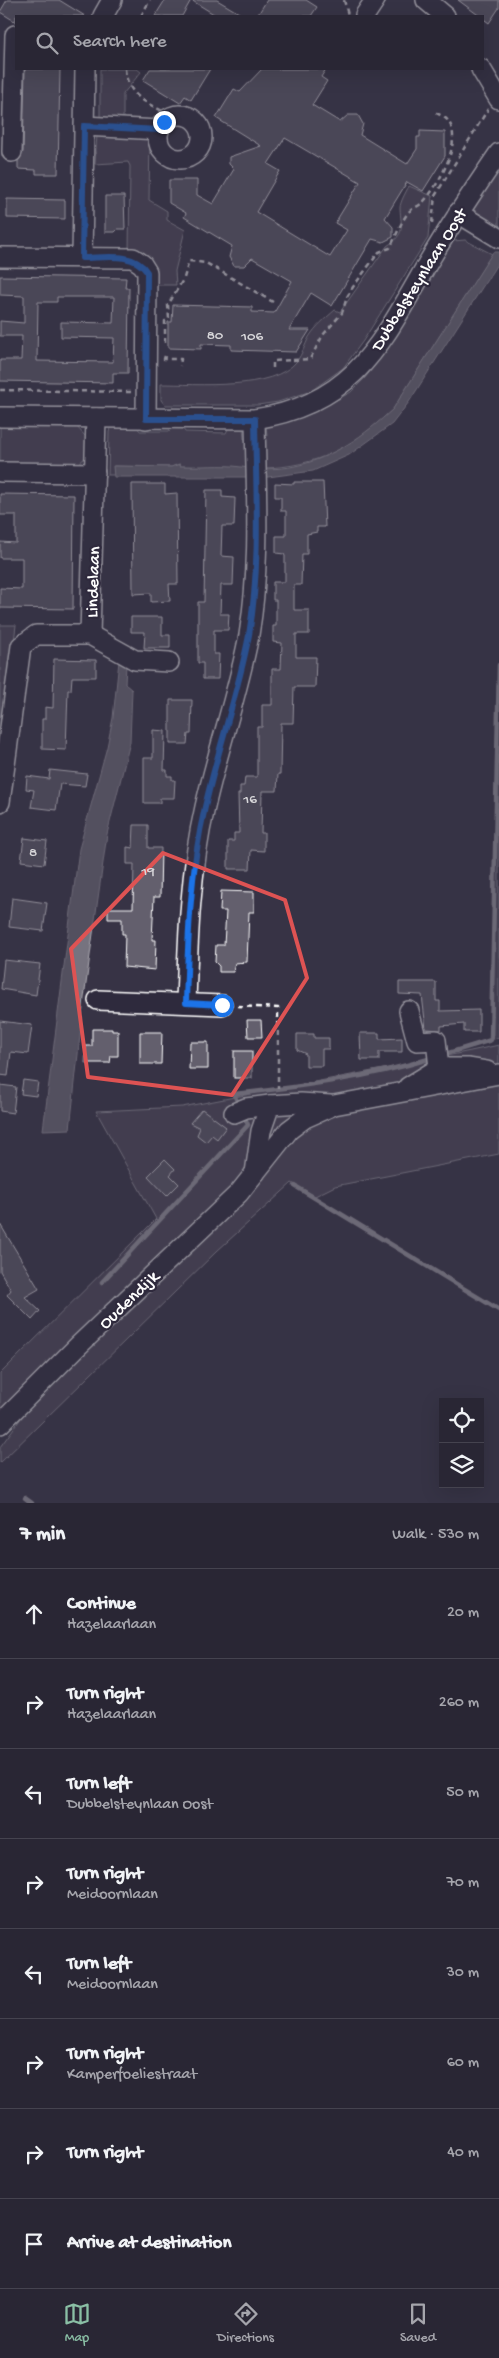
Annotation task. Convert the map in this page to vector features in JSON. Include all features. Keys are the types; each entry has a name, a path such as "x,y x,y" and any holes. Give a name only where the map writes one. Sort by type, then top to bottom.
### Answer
{"street":[{"path":"104,15 112,0"},
{"path":"426,0 443,15"},
{"path":"12,152 15,35"},
{"path":"82,258 86,70"},
{"path":"482,70 497,97"},
{"path":"172,116 189,116 201,128 202,145 190,158 173,159 160,147 159,130 164,122 172,116"},
{"path":"84,126 159,130"},
{"name":"Dubbelsteynlaan Oost","path":"0,417 255,419 280,415 321,399 348,379 364,364 384,339 458,213 499,153"},
{"path":"458,213 499,238"},
{"path":"0,257 132,258 142,264 147,272 146,419"},
{"name":"Lindelaan","path":"0,802 3,758 21,646 36,635 90,635 96,418"},
{"path":"186,1003 189,920 197,850 209,791 227,727 249,634 255,585 255,419"},
{"path":"0,472 95,474"},
{"path":"90,635 132,656 136,660 169,662"},
{"path":"98,1000 222,1005"},
{"path":"409,1011 417,1041 436,1040 438,1061"},
{"path":"438,1061 499,1073"},
{"path":"399,1094 438,1061"},
{"name":"Oudendijk","path":"240,1111 270,1105 301,1103 334,1105 399,1094 499,1073"},
{"path":"255,1173 261,1132 270,1105"},
{"name":"Oudendijk","path":"0,1424 225,1207 289,1130 305,1118 334,1105"}],"path":[{"path":"142,15 150,0"},
{"path":"344,0 363,10"},
{"path":"125,70 126,80 134,94 172,116"},
{"path":"432,226 435,196 497,97"},
{"path":"273,368 273,361 310,359 323,335 342,313 347,297 353,288 379,252 390,248 408,211 423,203 432,190 452,153 453,143 453,133 448,121 435,112"},
{"path":"180,366 181,359 164,359 165,321 169,319 168,304 184,278 189,261 206,263 273,302"},
{"path":"0,390 146,393"},
{"path":"222,1005 278,1008 278,1083"}],"highlighted area":[{"path":"163,853 285,900 307,978 232,1095 88,1077 71,949"}],"shaded area":[{"path":"100,70 138,70 141,72 123,94 123,120 100,119"},
{"path":"97,134 150,136 149,200 167,211 167,220 185,230 175,271 176,285 154,285 149,257 145,253 129,253 130,166 128,162 95,164"},
{"path":"499,170 499,229 475,214 473,208"},
{"path":"409,186 432,196 428,238 363,341 343,368 311,391 278,402 258,405 165,405 161,400 161,384 233,384 271,377 286,371 297,361 315,329 335,310 340,312 387,246 400,234 400,206"},
{"path":"465,240 492,254 393,409 364,434 334,452 301,464 263,468 261,437 267,436 266,425 313,413 351,392 365,378 385,352 453,241"},
{"path":"493,252 499,252 499,261 409,402 392,424 349,455 313,471 268,477 114,477 113,466 171,467 180,464 180,466 275,469 309,462 348,444 393,409"},
{"path":"0,425 76,426 86,437 87,456 77,465 0,464"},
{"path":"111,425 136,426 140,431 169,431 172,427 181,426 185,432 226,433 229,427 243,427 244,439 249,438 249,468 180,466 179,464 171,467 114,466 114,475 108,475 109,432"},
{"path":"0,625 16,625 1,750 0,750"},
{"path":"119,661 126,665 125,684 132,690 130,742 107,834 84,998 70,1129 43,1130 79,849 107,747 113,718"},
{"path":"499,695 499,1037 491,1040"},
{"path":"499,1045 499,1074 322,1105 240,1181 0,1415 0,1374 156,1219 96,1111 182,1107"},
{"path":"499,1079 499,1154 335,1186 315,1196 292,1183 217,1251 0,1463 0,1447 41,1391 289,1140 309,1126 336,1114"}],"building":[{"path":"7,0 59,0 83,15 15,15 15,21 0,12"},
{"path":"165,0 191,0 183,15 156,15"},
{"path":"191,0 217,0 242,15 215,15"},
{"path":"267,0 306,0 317,7 312,15 258,15"},
{"path":"458,0 499,0 499,8 489,23 484,19 484,15 478,15"},
{"path":"25,70 60,70 58,174 36,174 36,170 18,169 18,161 23,152"},
{"path":"149,70 209,70 191,100 185,96 180,103 143,80"},
{"path":"261,70 325,70 321,77 327,81 312,105 340,122 348,115 358,115 363,124 360,135 407,164 417,149 417,137 420,137 420,131 445,132 445,156 423,191 407,182 385,218 393,227 393,237 383,242 372,239 332,306 311,293 289,330 310,330 296,352 231,350 231,345 201,344 201,349 168,348 168,322 172,322 173,305 252,307 252,312 274,313 292,281 252,258 244,266 234,266 229,257 232,246 184,217 186,213 169,203 169,180 197,180 197,195 213,204 234,169 229,164 229,157 261,146 216,118 234,89 240,92","holes":["285,138 360,182 335,223 347,230 330,257 256,212 280,171 268,164"]},
{"path":"105,196 124,196 125,229 105,232"},
{"path":"7,199 65,200 65,219 7,218"},
{"path":"0,276 126,278 125,288 129,288 128,373 113,373 113,383 0,381 0,360 21,360 22,336 0,336 0,321 24,323 24,296 0,295","holes":["57,297 114,297 113,323 61,322 61,337 114,338 113,362 37,361 38,302 57,302"]},
{"path":"294,482 323,482 325,527 317,527 317,532 307,534 307,554 302,554 301,585 294,585 294,610 309,610 309,634 296,634 296,657 316,657 315,687 294,687 293,723 281,723 280,774 278,774 277,791 262,791 261,833 264,833 264,851 251,850 250,869 228,869 228,841 234,841 234,833 239,833 238,794 240,794 240,786 244,786 245,777 257,777 257,727 262,727 262,705 272,705 272,669 281,669 282,643 273,642 273,626 276,626 276,600 273,600 273,582 285,582 285,556 284,554 276,553 276,536 286,536 286,511 281,511 281,497 275,497 275,483 294,484"},
{"path":"132,484 165,484 165,494 177,493 178,584 169,584 170,601 151,602 151,593 133,594"},
{"path":"206,490 222,490 222,497 235,498 234,526 222,526 221,556 234,557 233,585 221,585 220,614 229,614 228,630 214,630 214,654 219,654 218,679 203,679 203,663 198,663 198,602 204,602"},
{"path":"0,494 74,495 73,609 0,608 0,588 22,589 22,558 0,558 0,542 16,543 16,515 0,515"},
{"path":"131,617 162,617 162,635 170,635 170,648 144,648 145,632 131,632"},
{"path":"54,659 96,660 96,677 72,677 71,690 68,690 66,750 42,749 42,719 45,719 45,707 53,708"},
{"path":"170,700 192,700 191,734 188,734 187,744 170,744"},
{"path":"153,730 165,731 164,770 167,770 167,776 172,776 172,780 175,780 174,798 160,798 160,803 144,803 144,758 153,758"},
{"path":"50,770 87,774 85,786 60,784 56,810 31,807 34,790 26,789 27,776 49,779"},
{"path":"134,825 148,825 148,848 161,848 160,897 154,897 152,940 156,940 155,970 124,967 125,934 122,934 122,919 108,919 108,908 133,908 134,864 127,864 127,847 133,848"},
{"path":"24,838 47,841 44,864 21,861"},
{"path":"221,891 254,892 254,912 249,912 247,962 235,963 233,972 219,972 219,966 215,962 216,945 224,945 226,911 220,911"},
{"path":"12,898 47,903 43,931 9,927"},
{"path":"4,960 40,964 36,995 1,989"},
{"path":"399,982 436,982 436,1001 440,1001 440,1011 479,1010 479,1032 464,1032 464,1024 441,1026 441,1030 426,1029 422,995 399,994"},
{"path":"247,1020 261,1020 262,1037 248,1037"},
{"path":"0,1021 32,1025 28,1054 11,1052 8,1076 0,1075"},
{"path":"92,1029 112,1029 112,1031 118,1031 118,1056 111,1056 110,1063 85,1063 86,1046 92,1046"},
{"path":"140,1032 162,1032 161,1064 140,1064"},
{"path":"360,1033 379,1033 379,1039 402,1038 402,1052 379,1052 379,1060 361,1060"},
{"path":"297,1034 314,1034 314,1038 329,1038 329,1049 322,1049 322,1066 306,1066 306,1054 297,1050"},
{"path":"190,1042 208,1042 208,1069 189,1069"},
{"path":"234,1051 252,1051 252,1078 234,1078"},
{"path":"23,1080 38,1082 36,1096 21,1094"},
{"path":"0,1085 16,1087 13,1113 0,1111"},
{"path":"202,1109 226,1127 217,1139 212,1135 206,1142 197,1135 200,1128 190,1123"},
{"path":"165,1159 175,1169 170,1175 179,1184 167,1196 148,1176"},
{"path":"0,1224 39,1289 25,1297 40,1311 32,1320 7,1295 11,1290 0,1271"}],"waterway":[{"path":"442,1055 491,1040 499,665"},
{"path":"239,1106 234,1094 334,1081 432,1058"},
{"path":"102,1282 248,1125 244,1115"},
{"path":"295,1186 499,1310"},
{"path":"25,1498 32,1503"}],"route":[{"path":"164,122 159,130 84,126 82,258 132,258 142,264 147,272 146,419 255,419 257,510 255,585 249,634 227,727 204,809 194,873 187,955 186,1003 222,1005"}]}
